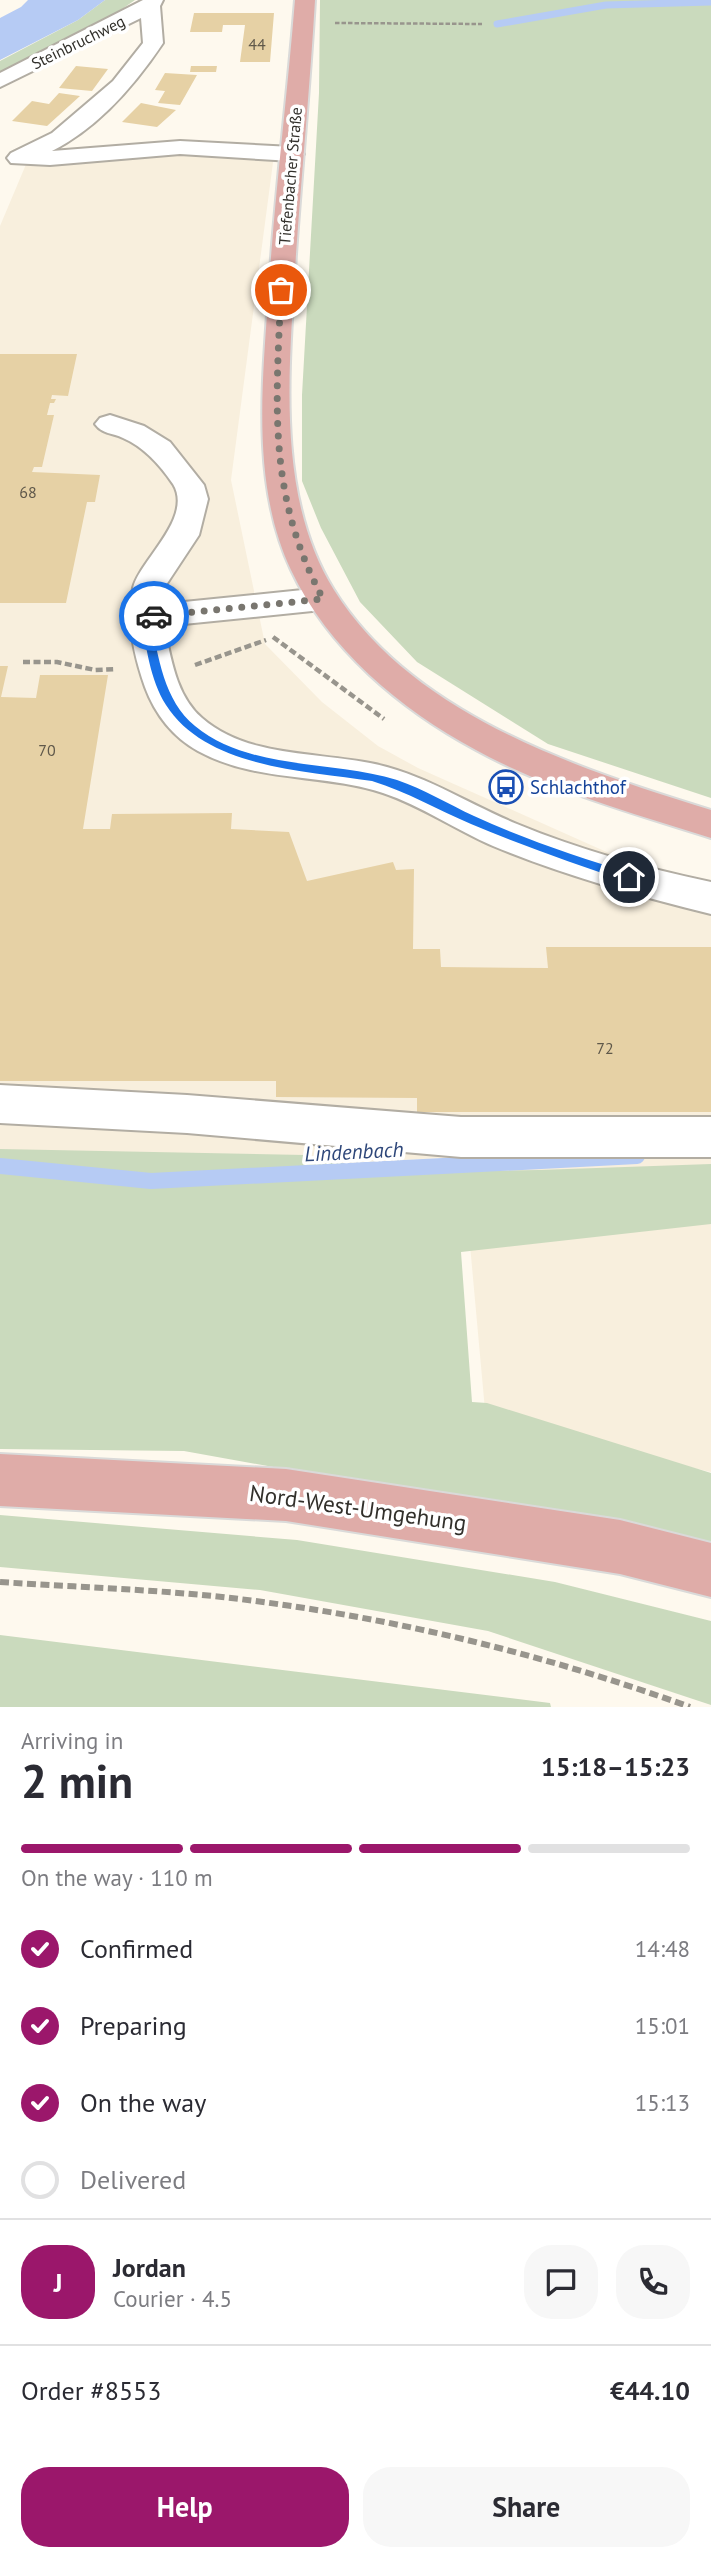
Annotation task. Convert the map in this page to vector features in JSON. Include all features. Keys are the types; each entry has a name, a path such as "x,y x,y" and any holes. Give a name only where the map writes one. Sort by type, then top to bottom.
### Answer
{"main road":[{"name":"Tiefenbacher Straße","path":"304,0 283,265 276,417 280,477 290,521 306,568 323,599 353,637 394,677 439,711 489,741 548,768 629,799 711,824"},
{"name":"Nord-West-Umgehung","path":"0,1480 286,1494 620,1548 711,1570"}],"lane":[{"path":"151,3 153,43 121,86 60,138 19,158 39,159 144,149 214,148 292,154"},
{"name":"Steinbruchweg","path":"0,80 151,3"},
{"path":"110,424 134,432 160,448 189,485 192,499 183,535 149,585 146,617 156,667 170,703 190,728 220,746 271,762 373,777 411,789 469,819 538,848 607,871 711,898"},
{"path":"146,617 323,599"},
{"path":"0,1104 187,1114 461,1137 711,1137"}],"path":[{"path":"359,23 481,24"},
{"path":"238,652 273,637"},
{"path":"0,1582 221,1597 355,1616 489,1645 638,1688 690,1707"}],"shaded area":[{"path":"203,152 274,155 231,480 265,644 322,702 378,746 418,768 620,858 711,884 711,1472 486,1421 462,1157 150,1172 0,1160 0,226 27,162"}],"green space":[{"path":"105,0 135,0 92,30 0,74 0,61 78,20"},
{"path":"320,0 711,0 711,798 548,744 417,662 360,602 321,528 302,481 302,395 319,93"},
{"path":"0,1149 305,1155 386,1172 711,1164 711,1224 461,1252 472,1402 487,1403 711,1473 711,1546 184,1451 0,1449"},
{"path":"0,1515 297,1540 555,1582 711,1621 711,1705 488,1631 260,1590 0,1567"},
{"path":"0,1635 550,1703 551,1707 0,1707"}],"water":[{"path":"28,0 105,0 78,20 0,60 0,18 21,7"}],"building":[{"path":"194,13 274,13 270,62 240,62 245,25 223,25 222,32 190,32"},
{"path":"76,66 108,69 92,91 59,88"},
{"path":"191,66 217,66 216,72 190,72"},
{"path":"165,73 197,75 180,105 158,103 165,91 155,90"},
{"path":"59,93 80,96 47,126 12,121 32,101 49,104"},
{"path":"141,103 176,110 157,127 122,122"},
{"path":"0,354 77,354 68,396 52,395 51,399 56,399 54,403 50,403 47,415 54,415 42,467 34,467 32,472 100,475 95,502 87,502 66,603 0,603"},
{"path":"0,666 8,666 1,697 36,698 40,675 108,675 83,829 110,829 112,814 232,813 231,829 289,832 307,881 393,862 396,870 414,869 413,949 440,949 441,967 548,968 546,947 711,947 711,1112 417,1112 417,1098 276,1097 276,1081 0,1081"}],"waterway":[{"path":"497,24 606,5 711,2"},
{"name":"Lindenbach","path":"0,1166 151,1181 637,1156"}],"way so far":[{"path":"154,616 323,599 306,568 290,521 280,477 276,417 281,290"}],"place":[{"name":"Schlachthof","path":"506,787"}],"route":[{"path":"154,616 146,617 156,667 170,703 190,728 220,746 271,762 373,777 411,789 469,819 538,848 629,877"}]}
